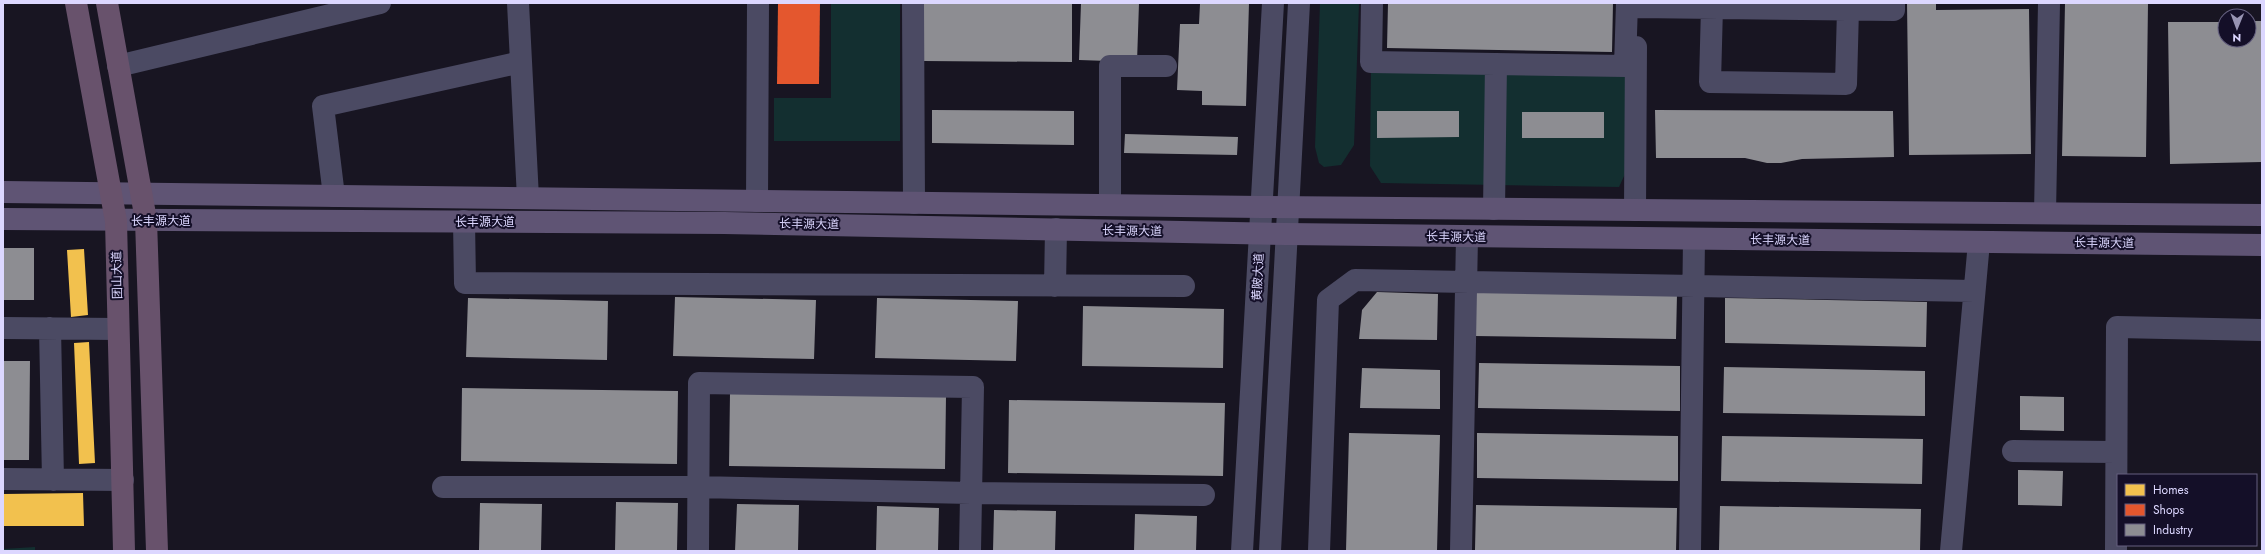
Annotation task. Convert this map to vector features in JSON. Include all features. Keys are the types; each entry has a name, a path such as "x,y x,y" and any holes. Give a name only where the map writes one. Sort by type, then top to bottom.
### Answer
{"highway":[{"name":"团山大道","path":"76,3 116,221 124,551"},
{"path":"107,3 146,220 157,551"}],"main road":[{"name":"长丰源大道","path":"3,192 1262,207 2262,215"},
{"name":"长丰源大道","path":"3,219 116,221 724,223 1467,237 2262,245"}],"street":[{"path":"118,66 380,3"},
{"path":"518,3 528,198"},
{"path":"757,201 758,3"},
{"path":"913,3 914,203"},
{"name":"黄陂大道","path":"1242,551 1273,3"},
{"path":"1270,551 1299,3"},
{"path":"1372,3 1371,62 1626,66 1633,4"},
{"path":"1633,4 1712,8 1894,10 1894,3"},
{"path":"2045,213 2050,3"},
{"path":"1633,4 1635,210"},
{"path":"1712,8 1710,82 1846,84 1848,9"},
{"path":"334,196 323,106 521,62"},
{"path":"1494,209 1496,64"},
{"path":"1110,205 1110,66 1166,66"},
{"path":"464,222 465,283 1184,286"},
{"path":"1055,286 1056,229"},
{"path":"1461,551 1467,237"},
{"path":"1690,551 1694,239"},
{"path":"1951,551 1979,242"},
{"path":"1319,551 1328,300 1355,280 1974,291"},
{"path":"3,328 118,329"},
{"path":"50,328 53,480"},
{"path":"2116,551 2117,328 2262,330"},
{"path":"698,551 699,383 973,387 970,551"},
{"path":"2013,451 2116,452"},
{"path":"3,479 122,480"},
{"path":"443,487 698,487 971,493 1204,495"}],"green space":[{"path":"831,3 900,3 900,141 774,141 774,98 831,98"},
{"path":"1320,3 1359,3 1354,145 1341,165 1324,167 1319,163 1315,147"},
{"path":"1371,62 1625,66 1625,174 1619,187 1381,183 1370,166"},
{"path":"35,547 35,551 3,551 3,549"}],"building: Homes":[{"path":"84,249 88,315 71,317 67,250"},
{"path":"89,342 95,463 79,464 74,343"},
{"path":"83,493 84,526 3,526 3,494"}],"building: Shops":[{"path":"778,3 820,3 819,84 777,84"}],"building: Industry":[{"path":"924,3 1072,3 1072,62 924,61"},
{"path":"1081,3 1139,3 1137,62 1079,60"},
{"path":"1249,3 1246,106 1202,105 1202,91 1177,90 1180,24 1199,24 1200,4"},
{"path":"1388,3 1613,3 1612,52 1387,48"},
{"path":"1907,3 1936,3 1936,10 2029,9 2031,154 1909,155"},
{"path":"2065,3 2148,3 2146,157 2062,156"},
{"path":"2257,21 2262,21 2262,162 2170,164 2168,22 2217,22 2217,48 2257,48"},
{"path":"932,110 1074,111 1074,145 932,143"},
{"path":"1655,110 1893,111 1894,157 1802,159 1781,163 1767,163 1745,158 1656,158"},
{"path":"1377,111 1459,111 1459,137 1377,138"},
{"path":"1522,112 1604,112 1604,138 1522,138"},
{"path":"1125,134 1238,137 1237,155 1124,153"},
{"path":"3,248 34,248 34,300 3,300"},
{"path":"1476,291 1677,294 1676,339 1475,336"},
{"path":"1377,292 1438,294 1437,340 1359,339 1362,310"},
{"path":"675,297 816,300 814,359 673,356"},
{"path":"468,298 608,301 607,360 466,357"},
{"path":"877,298 1018,301 1016,361 875,358"},
{"path":"1725,298 1927,302 1926,347 1725,343"},
{"path":"1083,306 1224,309 1223,368 1082,366"},
{"path":"3,361 30,361 29,460 3,460"},
{"path":"1479,363 1680,366 1680,411 1478,408"},
{"path":"1724,367 1925,371 1925,416 1723,413"},
{"path":"1362,368 1440,370 1440,409 1360,408"},
{"path":"462,388 678,391 677,464 461,461"},
{"path":"730,393 946,396 945,469 729,466"},
{"path":"2020,396 2064,397 2064,431 2020,430"},
{"path":"1009,400 1225,403 1223,476 1008,473"},
{"path":"1349,433 1440,435 1437,551 1346,551"},
{"path":"1477,433 1678,436 1678,481 1477,478"},
{"path":"1722,436 1923,439 1922,484 1721,481"},
{"path":"2018,470 2063,471 2062,506 2018,505"},
{"path":"616,502 678,503 677,551 615,551"},
{"path":"480,503 542,504 541,551 479,551"},
{"path":"737,504 799,505 798,551 735,551"},
{"path":"1476,505 1677,508 1676,551 1475,550"},
{"path":"877,506 939,508 938,551 876,551"},
{"path":"1720,506 1921,509 1920,551 1719,551"},
{"path":"994,510 1056,511 1055,551 993,551"},
{"path":"1135,514 1197,516 1196,551 1134,551"}]}
